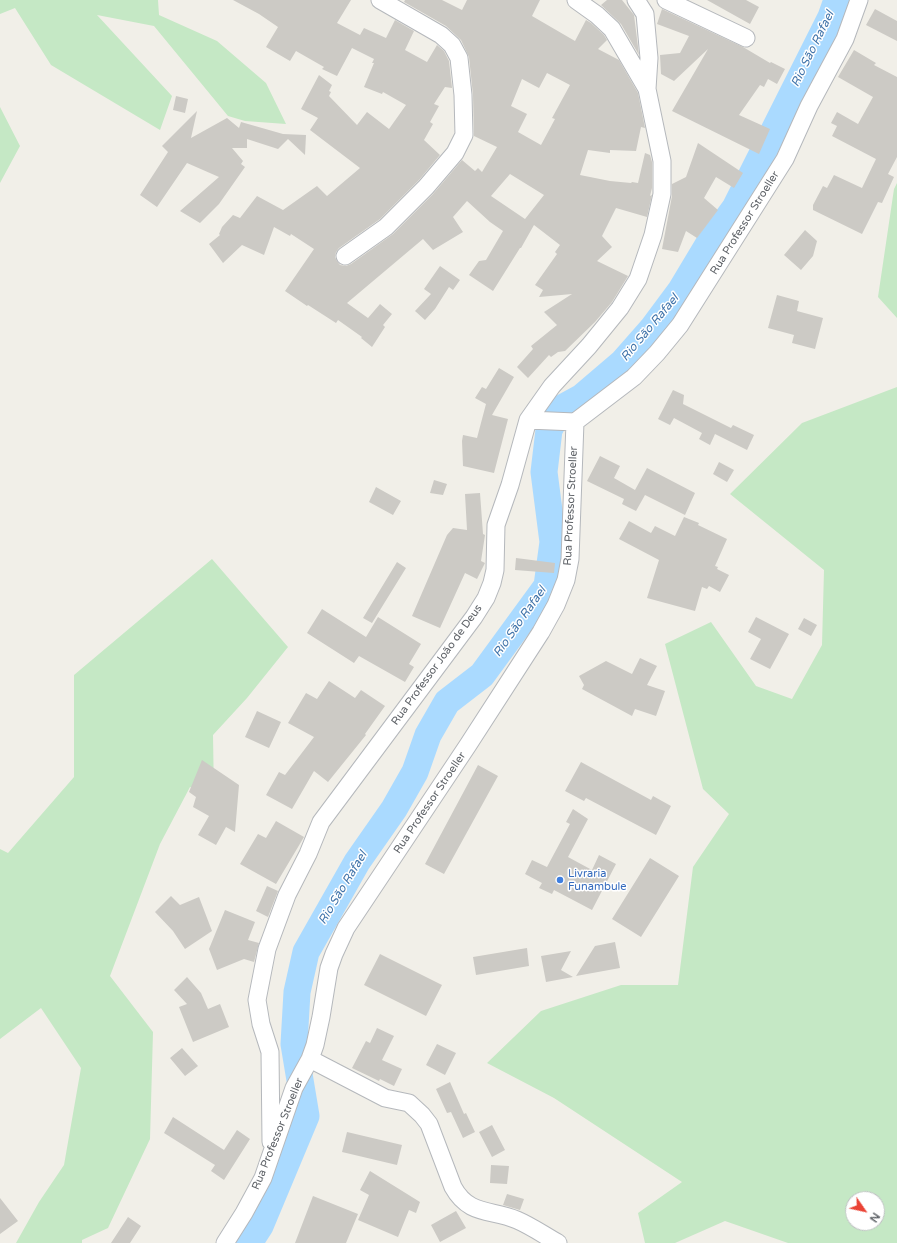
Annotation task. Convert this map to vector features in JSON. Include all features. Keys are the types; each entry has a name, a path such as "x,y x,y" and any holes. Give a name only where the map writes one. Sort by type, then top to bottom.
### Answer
{"street":[{"path":"345,256 386,227 426,187 455,153 464,135 459,58 452,45 441,35 380,0"},
{"path":"576,0 612,28 647,89"},
{"name":"Rua Professor João de Deus","path":"272,1153 270,1052 261,1024 257,1000 267,948 287,895 308,854 321,822 474,617 486,598 492,583 494,570 496,525 510,485 528,420 552,386 589,346 620,308 638,279 653,235 662,194 662,161 647,89 649,58 645,14 636,0"},
{"path":"666,0 746,38"},
{"name":"Rua Professor Stroeller","path":"225,1243 244,1213 263,1178 294,1088 315,1045 329,968 346,928 468,745 541,632 556,605 566,580 570,559 576,422 634,377 657,353 680,325 785,159 809,106 845,38 859,0"},
{"path":"528,420 576,422"},
{"path":"308,1062 385,1098 409,1103 429,1124 457,1195 473,1208 516,1220 558,1243"}],"green space":[{"path":"0,0 158,0 159,15 217,41 266,83 286,124 245,121 228,116 154,26 97,15 172,96 160,130 51,65 15,8 0,14"},
{"path":"0,107 20,146 0,183"},
{"path":"897,183 897,318 878,297 894,189"},
{"path":"897,387 897,1243 788,1243 725,1221 675,1243 645,1243 638,1213 682,1182 554,1098 487,1063 541,1011 621,985 678,985 693,867 729,814 703,789 665,644 711,622 756,686 792,699 822,645 824,570 730,494 802,423"},
{"path":"212,559 288,647 247,698 213,735 214,796 190,787 160,844 110,976 153,1032 150,1139 108,1228 82,1240 82,1243 16,1243 39,1202 64,1165 81,1068 41,1008 0,1039 0,849 8,853 74,777 74,675"}],"building":[{"path":"233,0 351,0 337,23 360,35 364,28 386,38 395,20 414,31 405,50 427,62 437,45 444,51 449,61 452,88 445,87 434,104 439,106 430,122 433,124 424,140 440,155 419,180 380,219 339,248 335,257 340,265 346,266 393,234 433,194 462,160 475,171 478,168 482,172 497,147 474,136 473,95 469,57 461,40 446,26 404,2 405,0 442,0 462,10 467,0 540,0 532,16 575,41 586,20 591,23 604,35 607,40 598,49 619,60 638,93 645,128 641,127 636,151 610,150 610,153 588,150 580,175 610,181 638,183 645,153 650,155 652,162 652,188 650,196 652,195 647,217 616,208 602,236 612,247 597,261 628,276 612,302 595,322 565,351 558,352 551,357 549,355 528,378 517,367 533,349 531,346 557,325 544,312 572,294 539,297 543,290 535,285 557,254 555,252 560,245 534,225 493,291 469,275 479,261 486,260 503,231 490,222 467,201 453,217 463,232 433,250 423,239 347,303 368,318 380,304 392,314 383,325 385,327 372,347 361,338 362,337 338,320 336,323 285,291 314,249 291,234 290,236 274,227 264,255 242,245 223,263 209,244 220,235 219,234 222,227 233,215 240,218 257,196 283,210 317,186 327,196 360,168 310,130 318,118 301,109 319,75 332,85 329,91 331,92 329,96 357,125 367,112 389,129 406,105 383,92 382,94 364,87 374,63 372,63 374,59 352,48 337,76 322,69 324,67 296,51 290,61 266,47 278,27 259,14","holes":["547,73 570,85 552,118 555,119 541,145 518,132 527,114 511,106 522,79 539,88","510,174 544,195 525,219 491,196"]},
{"path":"607,0 622,0 634,15 639,55 621,24 601,5"},
{"path":"707,0 746,0 759,7 750,24"},
{"path":"662,9 743,47 770,63 771,62 785,69 777,84 768,79 764,87 760,85 739,115 770,129 759,154 672,111 708,49 674,81 661,74 660,55 680,53 689,36 657,24"},
{"path":"875,9 897,21 897,41 866,25"},
{"path":"854,50 876,63 874,65 897,77 897,157 888,174 894,177 882,203 878,202 862,234 813,210 813,205 823,186 827,188 834,175 862,188 876,159 832,136 837,126 831,123 837,112 858,124 873,97 838,77"},
{"path":"176,96 188,99 185,113 173,110"},
{"path":"197,111 191,138 227,118 239,128 241,122 283,134 306,135 305,155 288,139 278,149 247,139 247,148 232,148 243,161 241,164 245,167 219,204 200,223 180,211 219,177 187,163 157,207 140,195 168,152 162,146"},
{"path":"698,143 743,173 734,188 716,177 704,198 718,210 697,238 686,231 678,252 662,249 672,196 672,184 686,177"},
{"path":"805,230 817,241 813,256 801,270 784,255"},
{"path":"440,266 460,280 453,290 449,287 435,309 425,320 415,311 431,294 424,289"},
{"path":"777,295 799,301 797,311 823,318 815,349 792,343 794,335 768,328"},
{"path":"499,368 514,377 492,415 508,419 494,473 463,466 462,441 463,435 477,438 486,404 475,398 482,387 486,389"},
{"path":"673,390 684,395 683,404 731,428 733,425 754,435 747,450 715,434 710,445 699,439 702,433 674,418 670,425 658,419"},
{"path":"600,456 620,466 614,478 635,490 647,468 695,493 685,515 645,495 636,511 622,504 624,499 587,481"},
{"path":"719,462 734,470 727,482 713,474"},
{"path":"434,480 447,484 443,495 430,493"},
{"path":"376,487 401,501 393,515 369,502"},
{"path":"480,493 483,534 485,535 481,561 485,563 477,579 465,573 440,628 412,616 447,535 453,528 467,530 465,494"},
{"path":"684,517 699,523 698,525 727,539 715,566 718,567 717,569 729,575 720,592 709,586 707,589 702,587 695,611 647,598 659,560 619,539 629,521 651,533 655,526 675,536"},
{"path":"516,558 555,563 554,573 515,570"},
{"path":"397,562 406,568 372,623 363,618"},
{"path":"322,609 366,637 378,617 421,644 409,664 414,667 405,682 359,656 354,663 307,633"},
{"path":"756,617 789,634 770,669 750,659 761,639 748,632"},
{"path":"804,618 817,625 811,636 798,629"},
{"path":"640,658 657,666 647,685 665,691 656,716 635,709 632,716 582,689 584,685 579,676 606,661 632,674"},
{"path":"329,681 355,698 361,690 385,706 365,734 366,735 328,782 314,771 292,809 266,795 279,772 285,775 314,737 288,723 306,693 317,699"},
{"path":"257,711 281,722 269,748 245,737"},
{"path":"202,760 239,785 235,832 226,827 216,845 198,835 209,816 193,807 196,797 189,792"},
{"path":"581,762 651,800 653,796 671,806 656,835 586,798 584,801 565,791"},
{"path":"478,765 498,776 444,874 425,864"},
{"path":"573,809 588,819 568,857 592,870 599,855 616,864 592,910 554,890 552,894 539,888 542,883 525,874 532,860 547,867 570,824 566,822"},
{"path":"276,821 304,837 276,884 240,864 258,834 266,838"},
{"path":"650,858 679,876 641,937 612,919"},
{"path":"267,886 278,891 268,917 256,911"},
{"path":"171,896 180,905 199,897 212,931 185,949 173,931 155,912"},
{"path":"225,910 255,922 248,940 259,943 254,962 244,959 217,970 209,949"},
{"path":"615,942 620,968 576,976 595,946"},
{"path":"527,948 529,966 476,975 473,957"},
{"path":"571,951 561,970 573,977 546,982 541,956"},
{"path":"380,954 442,985 426,1016 364,985"},
{"path":"187,977 201,993 208,1009 220,1004 229,1027 193,1042 179,1007 187,1004 174,990"},
{"path":"377,1028 394,1036 382,1060 402,1069 394,1086 380,1079 379,1081 352,1068 366,1041 370,1043"},
{"path":"437,1044 456,1053 445,1075 426,1065"},
{"path":"182,1048 198,1066 185,1076 170,1058"},
{"path":"450,1082 464,1114 466,1113 475,1132 463,1138 451,1112 447,1113 436,1089"},
{"path":"173,1117 224,1150 237,1130 250,1139 224,1180 211,1171 215,1165 164,1133"},
{"path":"492,1125 505,1150 492,1157 479,1132"},
{"path":"347,1132 402,1145 397,1165 342,1152"},
{"path":"491,1165 509,1166 507,1184 490,1183"},
{"path":"370,1171 420,1202 416,1213 409,1210 398,1237 358,1220 369,1195 360,1190"},
{"path":"507,1194 524,1199 520,1210 503,1205"},
{"path":"313,1196 358,1214 346,1243 295,1243"},
{"path":"0,1198 18,1221 0,1234"},
{"path":"456,1211 466,1228 440,1242 431,1225"},
{"path":"128,1217 141,1226 130,1243 111,1243"}],"waterway":[{"name":"Rio São Rafael","path":"249,1243 260,1226 306,1116 294,1044 297,992 306,952 357,862 394,809 415,772 428,735 447,702 482,675 547,586 553,542 544,472 549,430 560,409 582,397 623,362 652,329 681,290 708,245 735,208 831,17 837,0"}],"place":[{"name":"Livraria Funambule","path":"560,880"}]}
